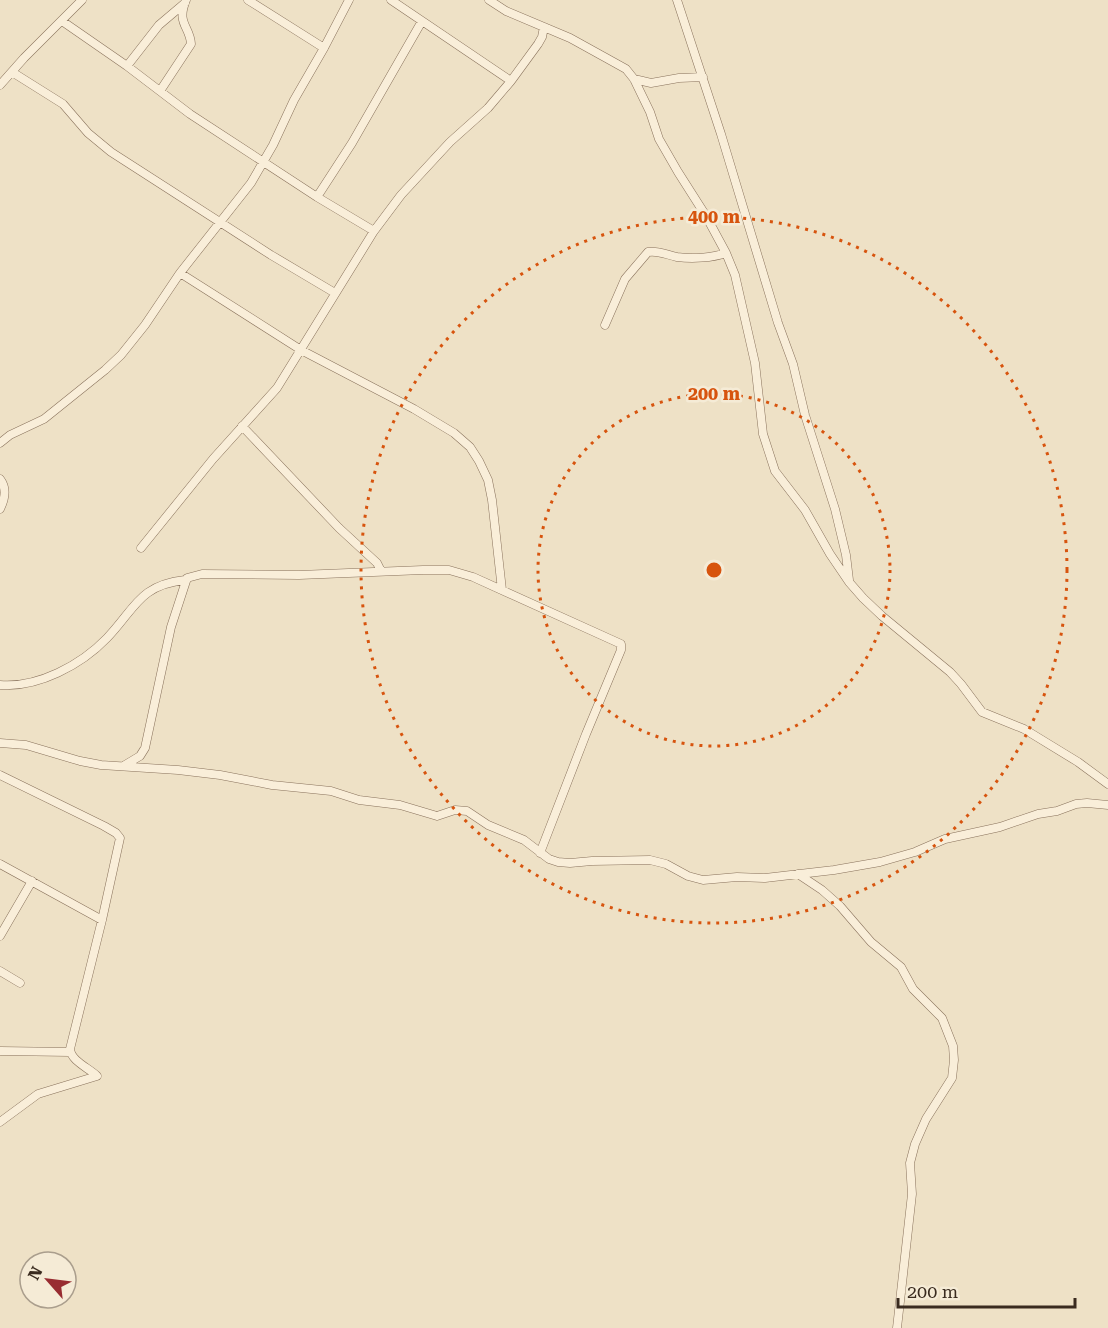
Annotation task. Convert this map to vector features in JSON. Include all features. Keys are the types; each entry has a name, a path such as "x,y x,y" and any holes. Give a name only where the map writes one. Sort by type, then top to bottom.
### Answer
{"street":[{"path":"0,85 82,0"},
{"path":"248,0 324,48"},
{"path":"0,443 10,435 44,419 121,355 145,325 180,273 251,183 349,0"},
{"path":"391,0 511,81"},
{"path":"489,0 506,11 570,38 619,65 626,69 634,80 664,147 726,253 741,297 755,363 763,434 775,471 805,510 849,582 882,616 956,678 982,712 1024,729 1078,762 1108,784"},
{"path":"677,0 793,364 805,415 830,492 846,555 849,582"},
{"path":"127,66 159,25 185,1"},
{"path":"160,91 190,44 183,22 185,1"},
{"path":"62,21 127,66 190,114 317,197 374,231"},
{"path":"317,197 352,143 422,21"},
{"path":"141,548 242,426 277,388 374,231 401,195 450,142 488,108 511,81 538,44 544,27"},
{"path":"12,72 63,104 88,133 111,152 271,255 335,293"},
{"path":"634,80 651,83 703,77"},
{"path":"605,325 625,279 648,252 656,251 685,258 726,253"},
{"path":"180,273 302,350 454,433 470,447 479,461 490,490 502,590"},
{"path":"242,426 339,528 377,563 381,571"},
{"path":"0,479 5,490 4,501 0,509"},
{"path":"0,686 15,686 42,679 68,668 107,639 130,610 150,591 160,585 185,580 191,576 449,570 473,577 617,641 622,646 585,734 540,853"},
{"path":"121,766 135,760 145,748 171,627 185,580"},
{"path":"0,743 26,745 80,761 178,770 272,785 331,791 359,800 400,805 437,816 455,810 467,811 488,825 524,840 540,853 558,862 570,864 601,860 659,861 688,876 703,880 737,877 765,878 880,862 915,852 945,839 1000,827 1076,804 1108,805"},
{"path":"0,775 116,833 120,838 70,1052 73,1058 97,1076 38,1094 0,1122"},
{"path":"0,864 102,920"},
{"path":"796,874 822,890 840,906 871,942 901,967 913,989 942,1018 953,1046 952,1078 926,1119 910,1163 912,1194 897,1328"},
{"path":"1,932 32,881"},
{"path":"0,971 20,983"},
{"path":"0,1051 70,1052"}]}
